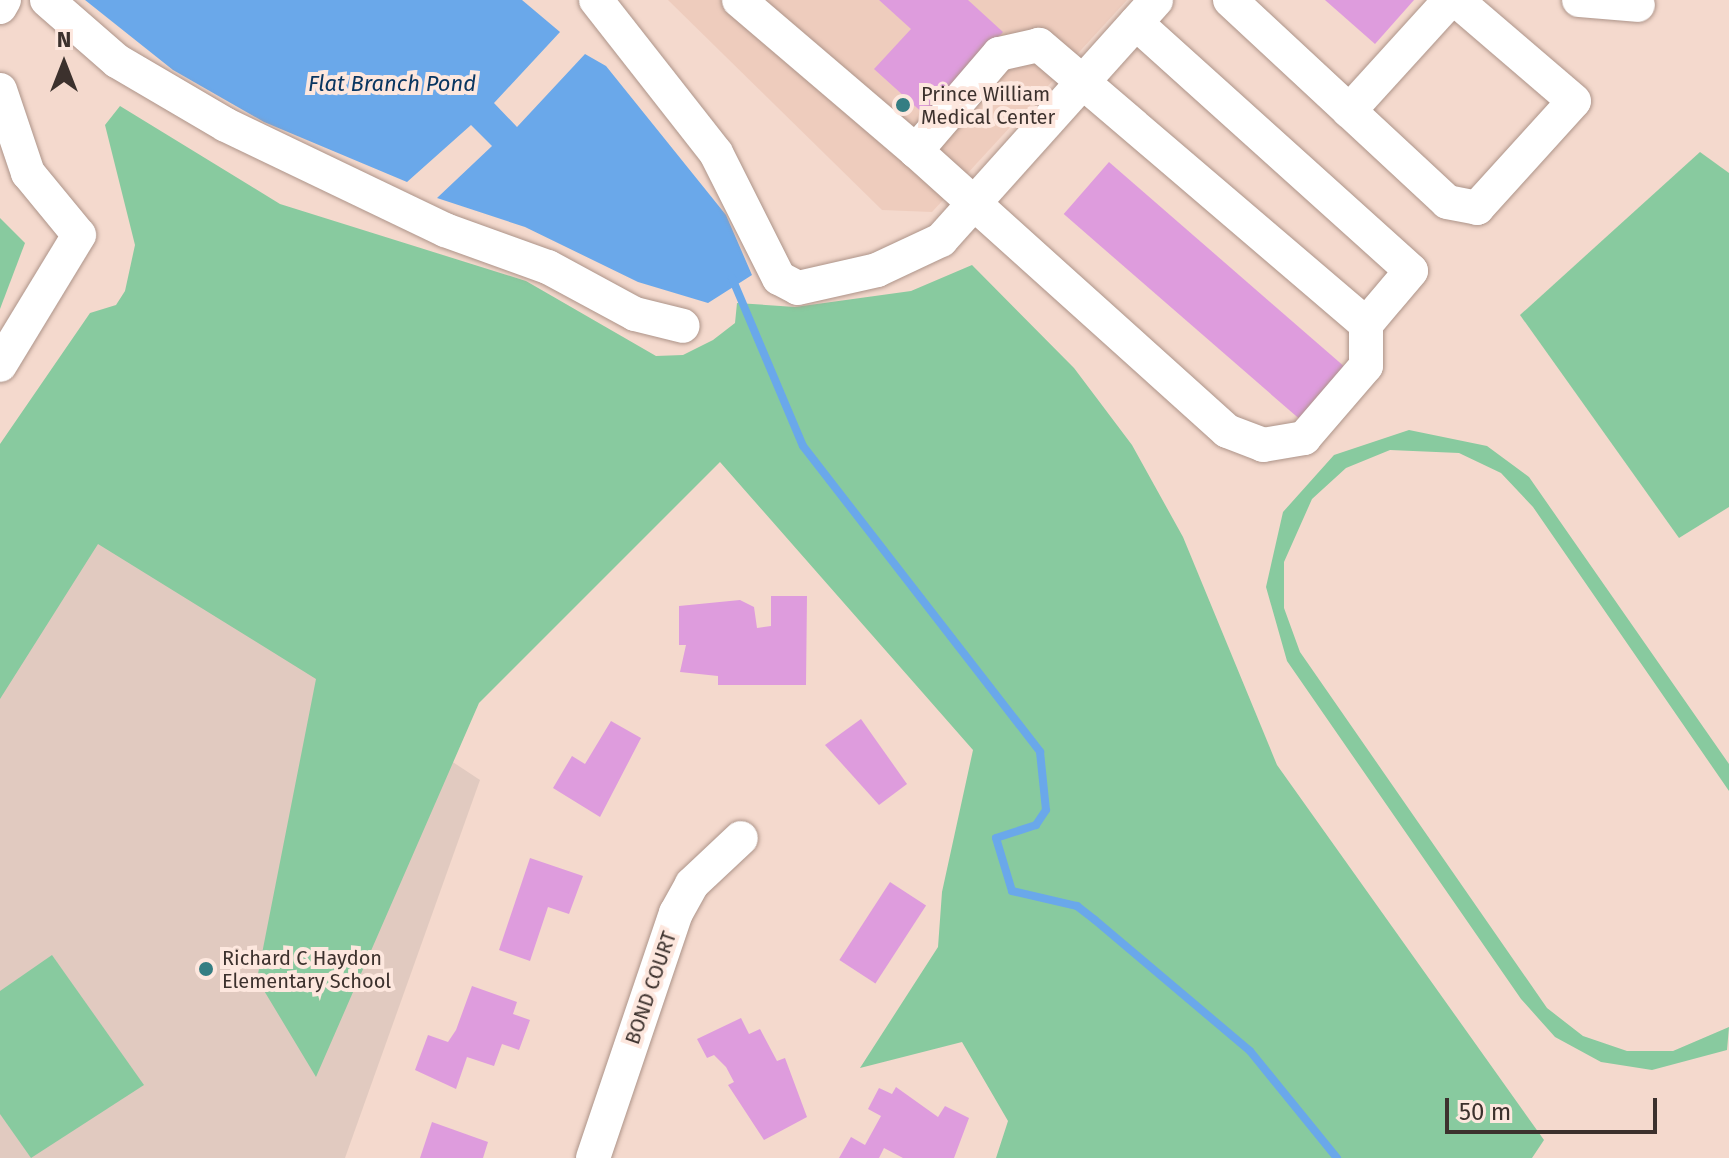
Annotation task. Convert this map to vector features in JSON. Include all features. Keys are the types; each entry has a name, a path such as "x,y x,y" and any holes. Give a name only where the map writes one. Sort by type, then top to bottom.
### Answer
{"street":[{"path":"0,7 4,0"},
{"path":"47,0 117,61 226,125 445,230 548,267 635,314 683,326"},
{"path":"596,0 716,153 779,278 798,288 877,270 953,230 977,203 1146,12 1411,271 1366,324 1366,366 1304,438 1263,445 1227,431 977,203 739,0"},
{"path":"1230,0 1447,202 1477,208 1574,101 1456,0"},
{"path":"1349,111 1450,0"},
{"path":"1579,0 1638,5"},
{"path":"916,151 989,64 1014,46 1039,45 1085,81 1366,324"},
{"path":"0,90 21,161 79,235 0,365"},
{"name":"BOND COURT","path":"593,1158 676,913 692,884 741,838"}],"shaded area":[{"name":"Prince William Medical Center","path":"668,0 1127,0 932,212 882,210"},
{"name":"Richard C Haydon Elementary School","path":"88,521 480,780 345,1158 0,1158 0,661"}],"green space":[{"path":"120,106 280,204 526,281 656,356 683,355 713,340 735,323 737,303 795,307 911,291 972,265 1074,368 1132,445 1183,537 1277,765 1544,1140 1532,1158 996,1158 1008,1121 962,1042 860,1068 938,947 942,892 973,750 720,462 479,703 316,1077 257,979 316,679 98,544 0,699 0,444 90,313 116,305 125,291 135,245 105,125"},
{"path":"1700,152 1729,173 1729,507 1679,538 1520,315"},
{"path":"0,218 25,243 0,309"},
{"path":"1409,430 1487,446 1529,477 1729,764 1729,791 1533,507 1501,473 1459,453 1390,450 1346,468 1312,499 1284,562 1284,608 1300,652 1547,1008 1583,1036 1627,1051 1673,1051 1729,1027 1727,1050 1652,1070 1601,1062 1555,1037 1521,999 1287,661 1266,587 1283,512 1334,455"},
{"path":"52,955 144,1085 31,1158 0,1114 0,991"}],"water":[{"name":"Flat Branch Pond","path":"85,0 522,0 560,32 494,103 517,127 585,54 606,66 726,215 752,275 708,303 638,282 525,227 437,198 492,146 471,125 407,182 264,122 173,70"}],"building":[{"path":"879,0 968,0 1003,32 926,116 874,69 911,29"},
{"path":"1325,0 1414,0 1375,44"},
{"path":"1109,162 1350,371 1304,423 1064,214"},
{"path":"771,596 807,596 806,685 718,685 718,676 680,672 686,645 679,645 679,606 740,600 754,607 757,628 771,626"},
{"path":"861,719 907,784 879,805 825,745"},
{"path":"611,721 641,738 600,817 553,788 572,756 585,764"},
{"path":"530,858 583,876 569,914 548,907 530,961 499,950"},
{"path":"890,882 926,905 875,983 839,960"},
{"path":"472,986 517,1002 513,1014 530,1020 519,1050 502,1044 494,1066 467,1057 456,1089 415,1070 428,1035 448,1042 456,1030"},
{"path":"741,1018 749,1034 760,1029 777,1061 785,1058 807,1117 764,1140 728,1085 734,1082 726,1067 714,1055 707,1058 697,1039"},
{"path":"896,1087 938,1117 945,1106 969,1118 954,1158 903,1158 884,1148 879,1158 839,1158 851,1137 865,1145 881,1116 868,1109 879,1088 892,1094"},
{"path":"432,1122 488,1142 483,1158 420,1158"}],"waterway":[{"path":"732,278 803,446 1040,752 1046,810 1036,825 996,838 1012,891 1077,906 1095,920 1250,1051 1337,1158"}],"place":[{"name":"Prince William Medical Center","path":"903,105"},
{"name":"Richard C Haydon Elementary School","path":"206,969"}]}
